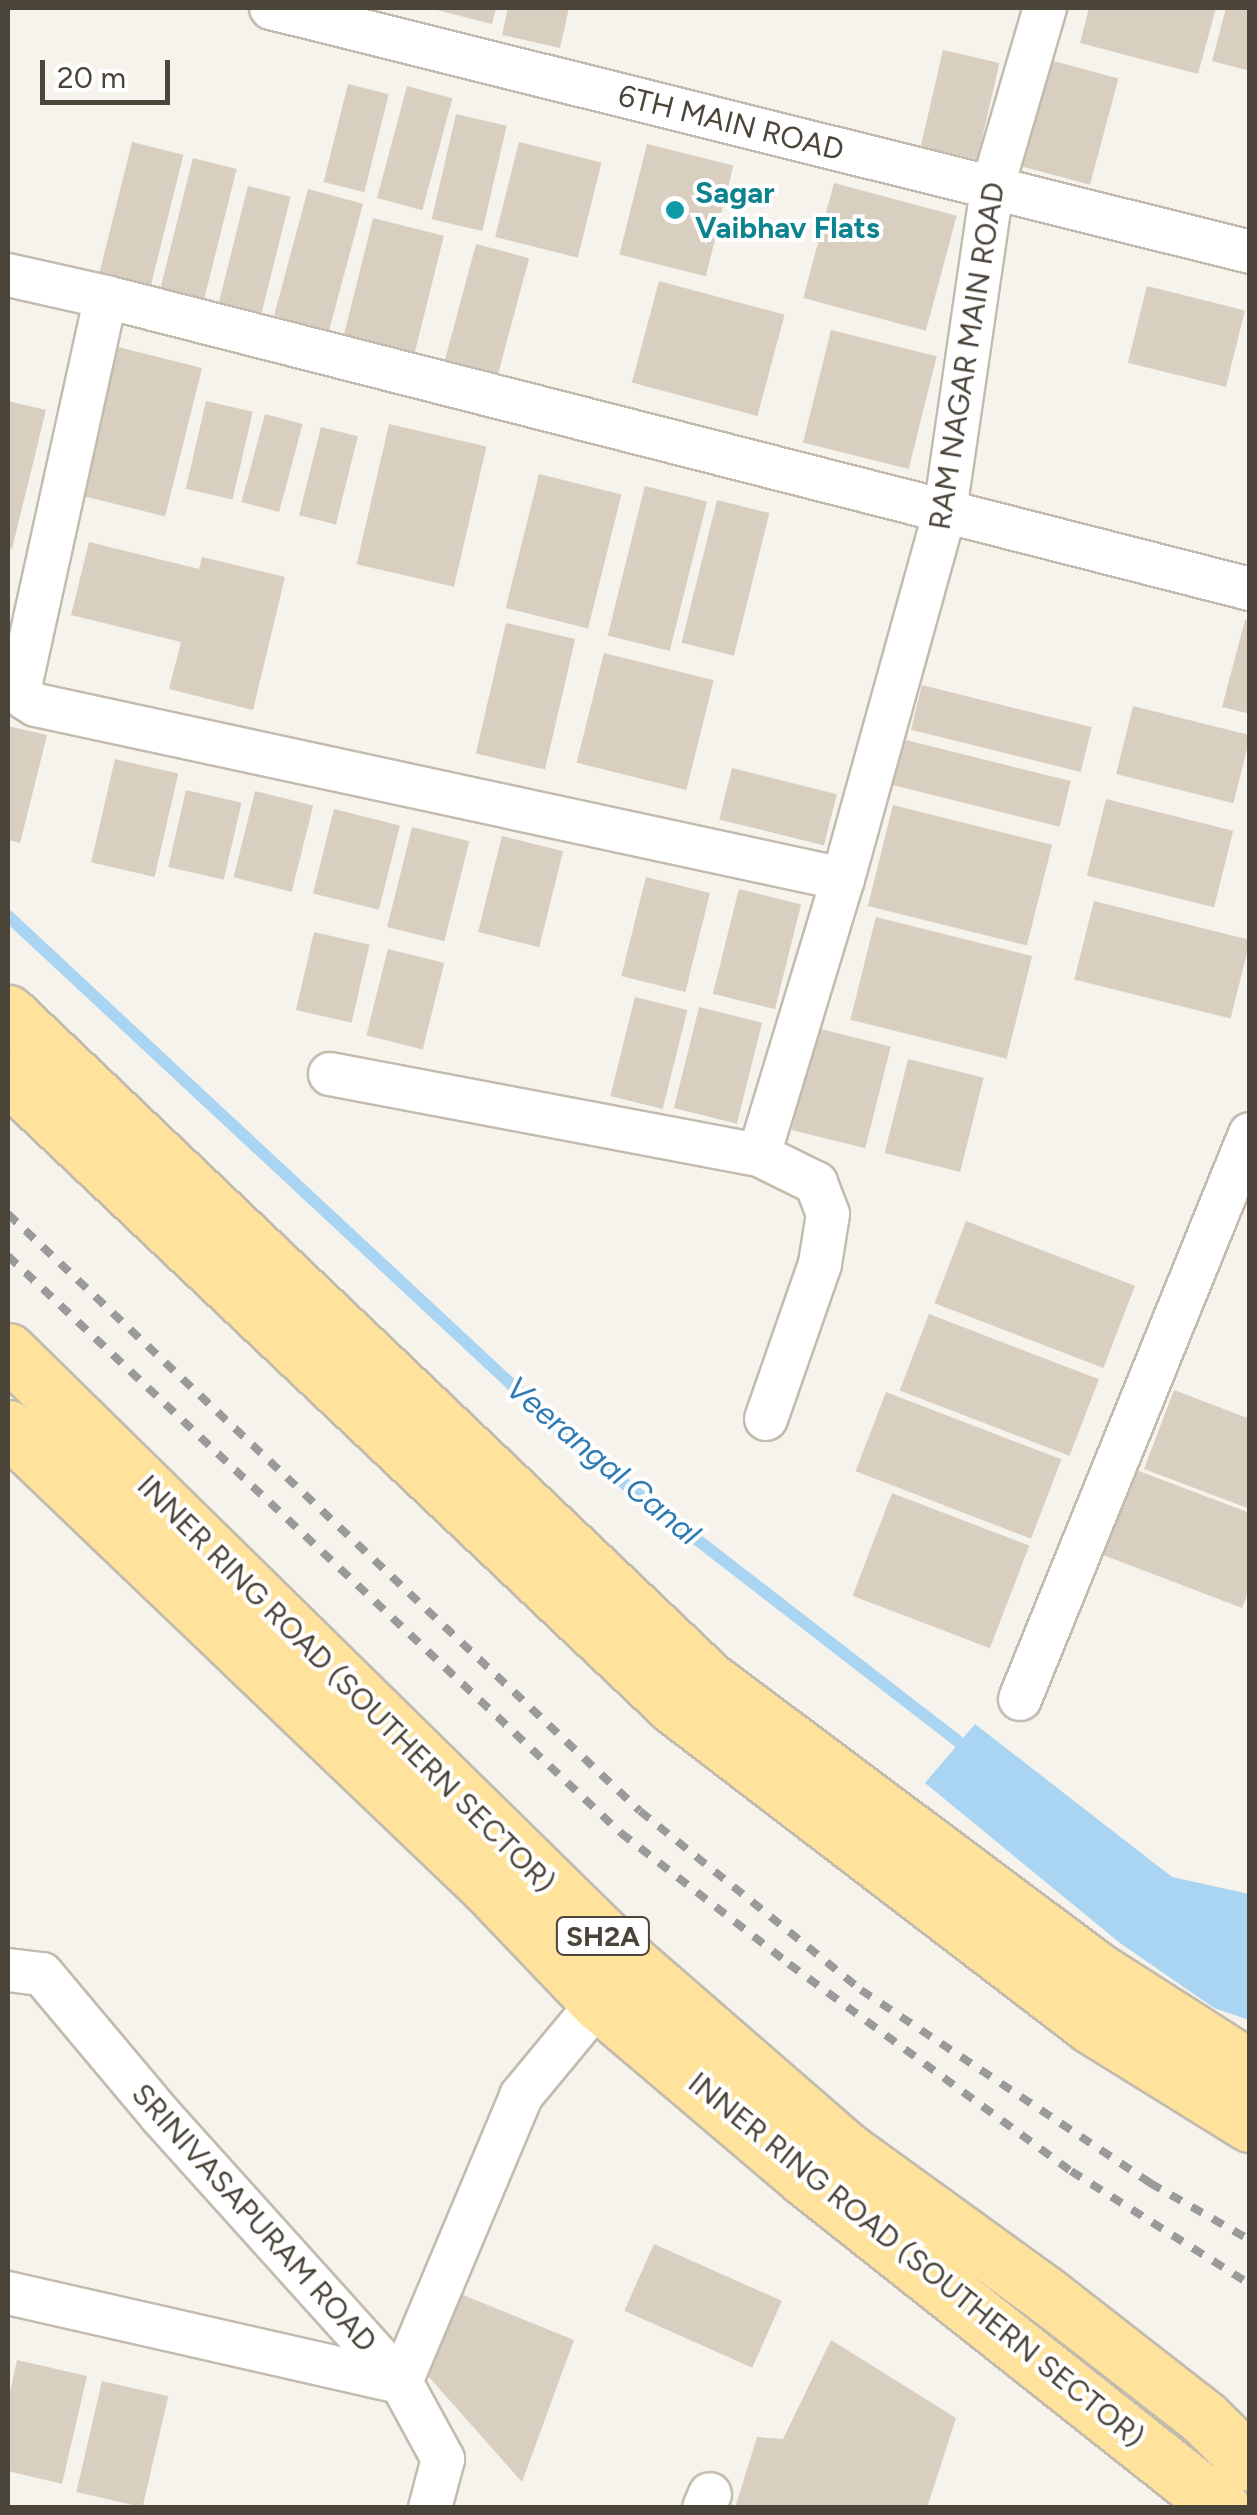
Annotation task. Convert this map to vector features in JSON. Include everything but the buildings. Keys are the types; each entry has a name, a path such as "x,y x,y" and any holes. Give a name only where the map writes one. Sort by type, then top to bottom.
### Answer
{"main road":[{"path":"8,1013 709,1680 1095,1969 1148,2032 1250,2124"},
{"path":"8,1076 675,1707 1092,2026 1148,2032 1250,2068"},
{"name":"INNER RING ROAD (SOUTHERN SECTOR)","path":"8,1351 598,2002 846,2150 1046,2294 1204,2418 1250,2463"},
{"name":"INNER RING ROAD (SOUTHERN SECTOR)","path":"8,1428 486,1886 598,2002 805,2178 1208,2492 1222,2508"}],"street":[{"name":"6TH MAIN ROAD","path":"272,8 1250,252"},
{"name":"RAM NAGAR MAIN ROAD","path":"759,1155 843,879 946,512 992,189 1045,8"},
{"path":"8,275 1250,588"},
{"path":"106,298 24,588 20,687 36,704 843,879"},
{"path":"330,1074 759,1155 816,1183 828,1214 820,1264 766,1419"},
{"path":"1020,1699 1250,1134"},
{"name":"SRINIVASAPURAM ROAD","path":"8,1934 25,1972 401,2382 442,2459 430,2508"},
{"path":"8,2293 401,2382 521,2096 598,2002"}],"water":[{"path":"975,1724 1172,1877 1249,1894 1249,2020 1214,2008 1120,1943 925,1783"}],"waterway":[{"name":"Veerangal Canal","path":"8,916 585,1453 972,1752"}],"railway":[{"path":"8,1214 640,1811 861,1990 1150,2183 1250,2240"},
{"path":"8,1256 621,1833 789,1964 1071,2171 1250,2284"}],"place":[{"name":"Sagar Vaibhav Flats","path":"675,210"}]}
